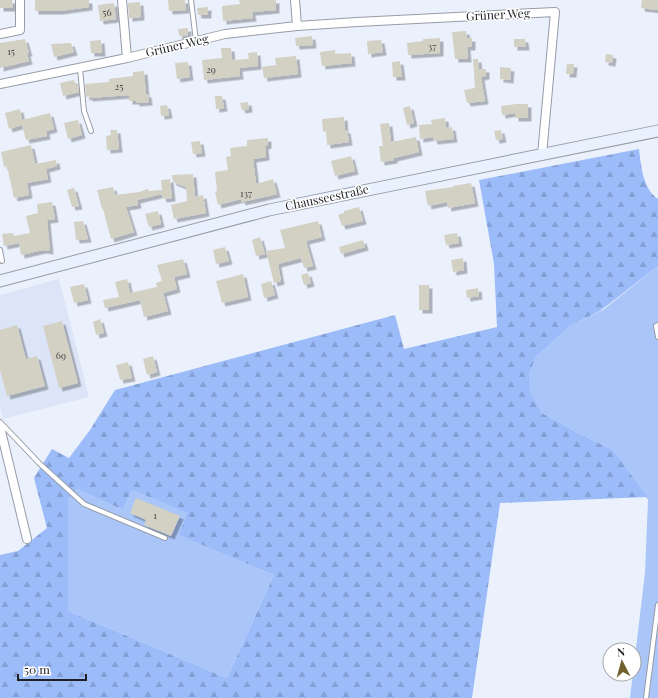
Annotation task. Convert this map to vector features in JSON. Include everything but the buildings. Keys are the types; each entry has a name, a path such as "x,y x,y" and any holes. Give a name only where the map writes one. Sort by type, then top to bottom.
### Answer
{"main road":[{"name":"Chausseestraße","path":"0,281 268,210 658,131"}],"street":[{"path":"0,34 20,30 20,0"},
{"name":"Grüner Weg","path":"122,0 127,58"},
{"path":"295,0 297,26"},
{"name":"Grüner Weg","path":"0,84 127,58 225,34 297,26 555,12 542,155"},
{"path":"0,427 27,539"}],"lane":[{"path":"191,0 196,41"},
{"path":"80,68 84,110 91,131"},
{"path":"0,250 2,261"},
{"path":"658,325 656,326 658,337"},
{"path":"0,422 40,464 84,504 165,538"},
{"path":"646,698 658,605"}],"shaded area":[{"path":"658,266 658,698 630,698 632,682 642,682 642,642 637,642 645,573 648,500 613,450 542,413 529,391 529,374 536,357 570,326 603,310"},
{"path":"59,279 89,397 3,419 0,407 0,295"},
{"path":"77,489 123,510 132,490 189,513 180,535 274,575 227,678 68,611 68,499"}],"green space":[{"path":"639,149 642,170 646,183 653,195 658,199 658,266 600,311 570,326 536,357 529,374 529,390 542,413 613,450 647,497 500,503 472,698 0,698 0,555 18,551 47,528 34,478 52,449 69,458 90,430 115,390 395,315 404,349 497,327 494,264 479,180","holes":["77,489 123,510 132,490 188,513 179,535 274,575 227,678 68,611 68,499"]}]}
